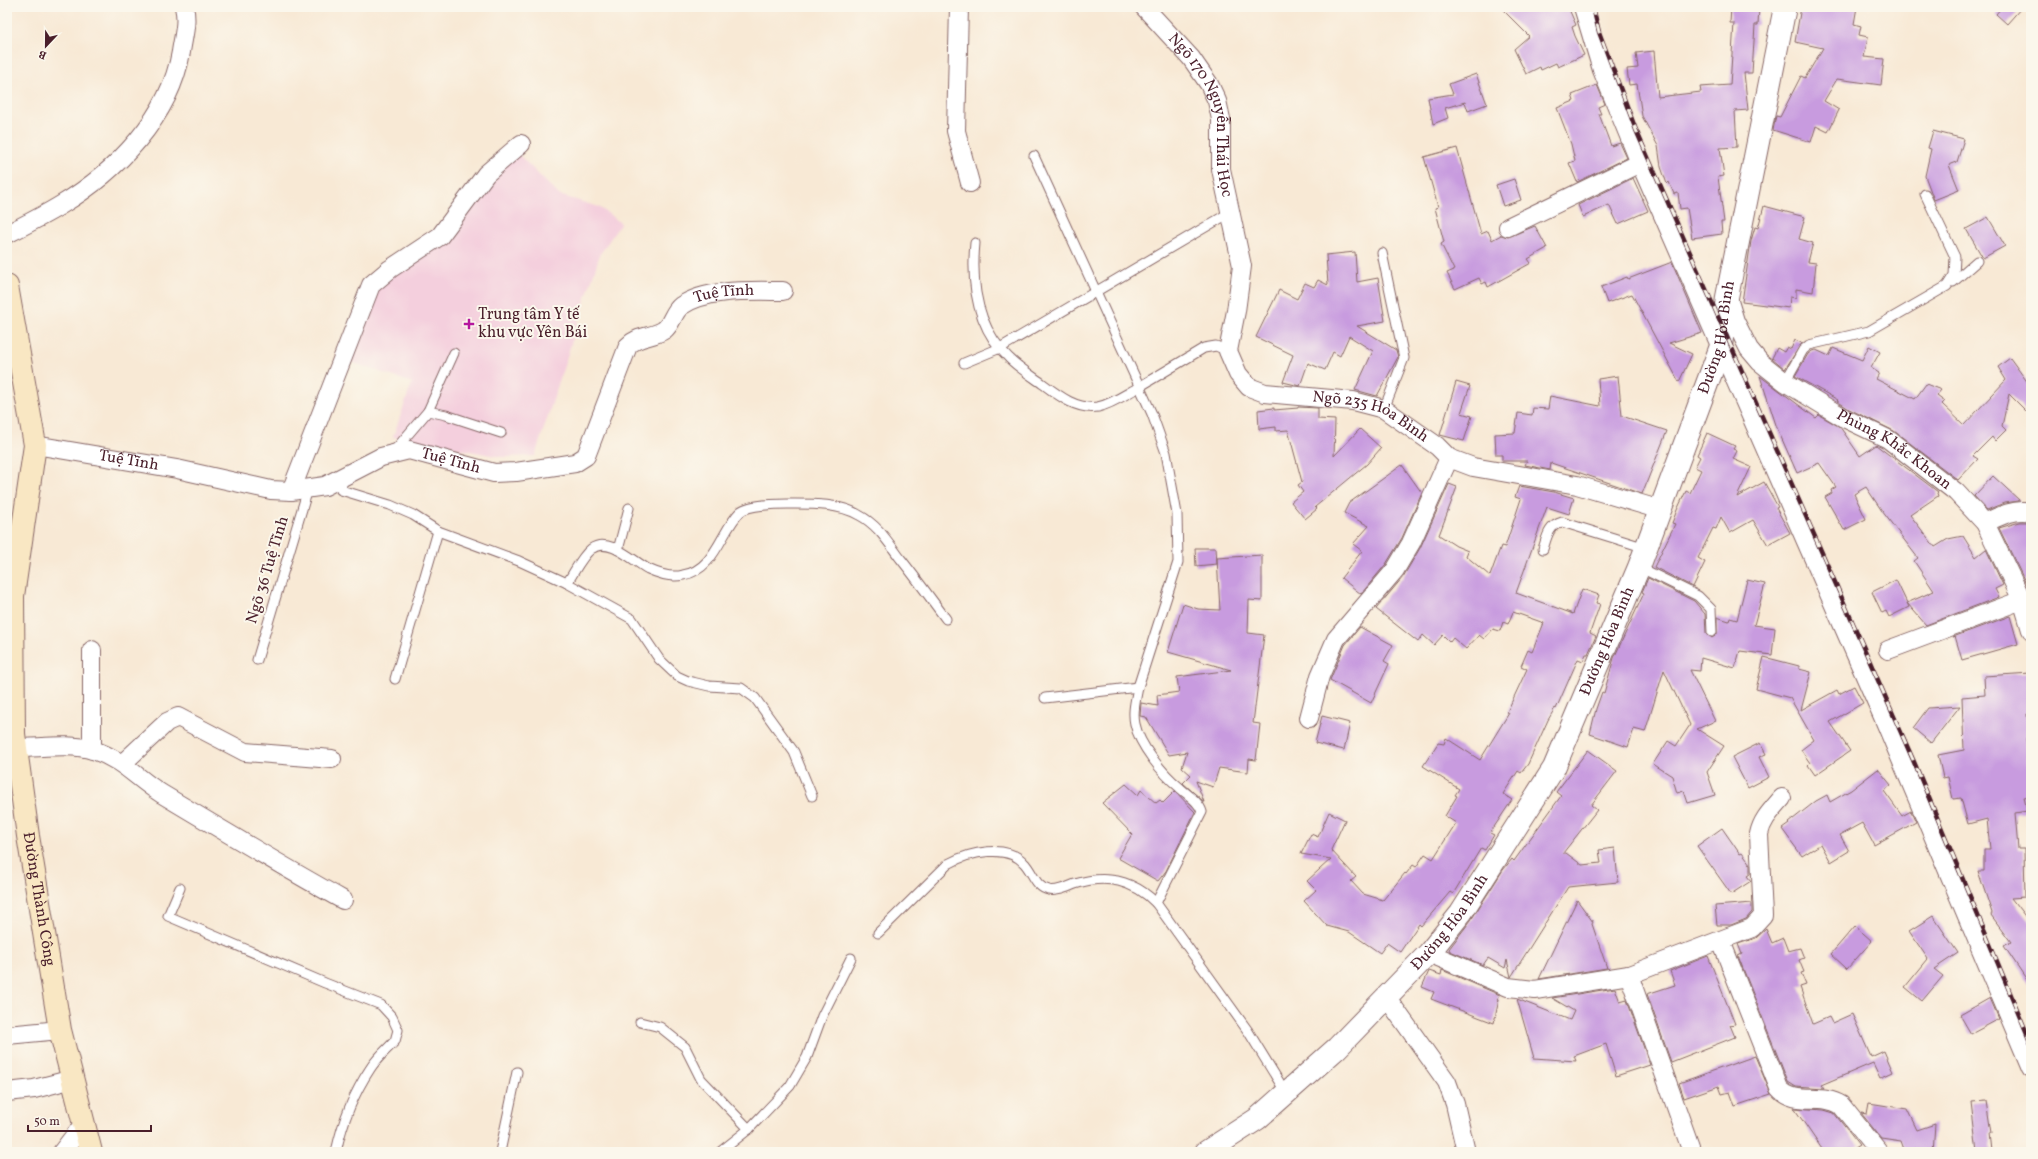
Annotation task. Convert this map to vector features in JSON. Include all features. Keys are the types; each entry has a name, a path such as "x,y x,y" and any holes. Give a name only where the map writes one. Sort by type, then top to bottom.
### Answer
{"main road":[{"name":"Đường Thành Công","path":"7,286 35,445 13,596 13,739 60,1030 91,1152"}],"street":[{"path":"7,234 61,205 93,182 128,151 140,137 156,114 177,72 186,17 184,7"},
{"path":"959,7 956,130 970,182"},
{"name":"Ngõ 170 Nguyễn Thái Học","path":"1144,7 1191,58 1209,84 1221,119 1221,169 1231,212"},
{"path":"1584,7 1602,70 1640,163 1883,717 2031,1068"},
{"name":"Đường Hòa Bình","path":"1206,1152 1257,1120 1337,1048 1429,953 1461,913 1554,768 1661,510 1721,346 1727,297 1785,7"},
{"path":"300,490 371,285 390,269 440,236 486,174 521,144"},
{"path":"1508,227 1640,163"},
{"path":"1228,351 1236,311 1242,266 1231,212"},
{"name":"Tuệ Tĩnh","path":"35,445 177,469 271,490 300,490 325,486 391,453 409,450 494,473 516,472 575,463 586,456 628,346 632,342 638,338 663,331 680,307 691,300 726,292 783,291"},
{"name":"Phùng Khắc Khoan","path":"1727,297 1735,321 1749,350 1760,362 1785,382 1844,418 1888,439 1956,492 1985,523 2022,600 2031,630"},
{"name":"Ngõ 235 Hòa Bình","path":"1228,351 1238,374 1249,387 1265,393 1353,401 1384,409 1437,446 1449,458 1474,467 1577,484 1661,510"},
{"path":"1309,718 1320,676 1336,639 1395,570 1411,543 1449,458"},
{"path":"1985,523 2003,514 2026,511 2031,512"},
{"path":"1888,650 2022,600"},
{"path":"92,650 92,750"},
{"path":"123,764 166,722 178,717 245,752 254,754 332,759"},
{"path":"13,739 92,750 123,764 159,792 250,848 343,900"},
{"path":"1429,953 1508,987 1535,990 1629,975 1752,928 1762,916 1759,834 1765,819 1782,798"},
{"path":"1721,941 1779,1088 1785,1095 1794,1098 1824,1098 1833,1100 1841,1106 1879,1152"},
{"path":"1629,975 1666,1075 1692,1152"},
{"path":"1387,998 1447,1082 1455,1104 1466,1152"},
{"path":"7,1035 60,1030"},
{"path":"7,1092 34,1089 73,1079"},
{"path":"62,1152 84,1122"}],"lane":[{"path":"1034,156 1152,414 1166,453 1177,514 1178,562 1138,687 1134,708 1135,725 1141,740 1152,758 1177,786 1198,803 1202,812 1156,903"},
{"path":"1925,194 1956,257 1954,275 1947,286"},
{"path":"964,363 1000,348 1231,212"},
{"path":"975,243 972,269 979,307 986,328 1009,359 1067,402 1084,407 1098,407 1118,399 1204,348 1216,346 1228,351"},
{"path":"1382,253 1404,358 1384,409"},
{"path":"1785,382 1803,350 1809,345 1869,331 1947,286 1978,260"},
{"path":"391,453 428,411 454,353"},
{"path":"428,411 446,415 501,433"},
{"path":"343,478 341,490 407,512 438,531 519,561 567,583 632,619 659,659 677,676 688,681 709,686 741,688 755,698 794,752 812,796"},
{"name":"Ngõ 36 Tuệ Tĩnh","path":"257,660 300,490"},
{"path":"567,583 585,555 592,548 609,547 618,550 648,568 660,573 672,576 686,575 695,571 708,560 732,521 742,510 756,506 783,504 832,506 858,514 875,527 887,539 946,619"},
{"path":"618,550 629,508"},
{"path":"1543,549 1550,529 1555,524 1562,522 1642,558 1698,596 1711,609 1712,632"},
{"path":"395,679 438,531"},
{"path":"1044,698 1138,687"},
{"path":"878,933 948,864 957,859 997,852 1017,856 1025,864 1042,888 1050,891 1092,879 1114,880 1133,885 1145,892 1156,903 1248,1031 1286,1094"},
{"path":"180,888 168,916 325,984 373,1001 387,1010 392,1017 398,1030 397,1036 370,1068 347,1118 336,1152"},
{"path":"720,1152 749,1129 790,1086 798,1074 817,1032 822,1016 852,958"},
{"path":"640,1022 660,1027 685,1047 701,1079 749,1129"},
{"path":"500,1152 517,1072"}],"shaded area":[{"name":"Trung tâm Y tế khu vực Yên Bái","path":"517,153 559,195 599,207 621,223 600,254 535,456 502,457 393,437 412,383 348,361 374,287"}],"building":[{"path":"1500,7 1568,7 1576,25 1572,27 1575,36 1584,55 1558,67 1556,63 1541,70 1540,67 1526,74 1514,49 1529,36"},
{"path":"1731,7 1759,7 1758,25 1755,25 1752,73 1744,73 1748,110 1735,111 1737,147 1720,148 1724,176 1718,177 1724,222 1721,222 1722,234 1692,238 1687,208 1680,209 1678,193 1674,194 1669,182 1667,184 1661,167 1658,146 1642,116 1637,84 1629,85 1627,69 1638,68 1636,53 1654,51 1658,97 1701,92 1700,87 1730,85 1734,23 1730,23"},
{"path":"1801,7 1857,7 1854,24 1861,26 1859,35 1868,37 1864,57 1884,59 1881,85 1837,79 1824,101 1839,110 1828,132 1816,126 1811,142 1773,130 1776,116 1780,117 1801,76 1805,78 1823,48 1795,42"},
{"path":"2002,7 2022,7 2007,24 1996,14"},
{"path":"1476,74 1487,104 1468,111 1465,102 1445,108 1448,118 1433,124 1428,98 1453,94 1449,84"},
{"path":"1597,85 1605,104 1598,107 1601,114 1599,114 1611,146 1620,143 1627,158 1577,182 1569,163 1575,161 1571,144 1557,108 1574,101 1572,95"},
{"path":"1933,131 1964,139 1957,162 1949,165 1959,190 1934,200 1925,176 1931,149 1928,148"},
{"path":"1457,148 1481,234 1488,231 1492,240 1501,235 1508,237 1535,226 1547,248 1528,259 1531,263 1488,287 1486,282 1482,284 1479,278 1455,289 1447,273 1454,270 1441,244 1444,242 1435,208 1438,207 1424,157"},
{"path":"1633,178 1648,211 1618,224 1609,205 1583,217 1578,205"},
{"path":"1514,179 1521,200 1503,206 1496,185"},
{"path":"1764,206 1805,217 1799,239 1813,243 1808,262 1816,263 1813,292 1796,289 1796,298 1790,297 1789,308 1742,302 1751,241 1755,227 1758,228"},
{"path":"1988,217 2005,246 1983,258 1966,229"},
{"path":"1355,252 1357,282 1378,278 1385,321 1357,326 1396,350 1398,357 1377,396 1355,390 1373,351 1349,336 1340,356 1333,352 1325,370 1308,363 1300,386 1283,382 1293,355 1256,337 1279,290 1297,299 1305,283 1314,287 1318,280 1328,285 1326,255"},
{"path":"1672,262 1702,333 1669,343 1692,354 1679,382 1632,294 1607,303 1601,287 1627,277 1628,279"},
{"path":"1795,340 1802,343 1785,369 1772,358 1777,348 1784,352 1787,347 1791,349"},
{"path":"1869,346 1880,352 1871,368 1879,373 1876,379 1915,399 1926,384 1941,390 1937,395 1945,401 1942,404 1964,425 2006,380 1998,367 2010,358 2031,387 2031,416 2009,394 2002,426 2006,430 1995,441 1992,437 1973,456 1978,459 1958,480 1894,431 1849,409 1837,401 1838,400 1795,376 1808,354 1812,351 1816,350 1829,356 1833,348 1862,360"},
{"path":"1618,376 1622,416 1667,431 1642,494 1551,463 1550,470 1525,465 1527,461 1502,461 1502,455 1496,455 1495,434 1515,433 1518,413 1532,415 1533,408 1548,409 1550,396 1600,406 1598,379"},
{"path":"1760,376 1816,418 1819,415 1840,427 1860,456 1876,445 1938,492 1938,496 1910,515 1935,547 1948,539 1963,536 1976,557 1986,549 2003,585 1995,589 1999,597 1926,625 1907,603 1934,591 1914,561 1918,558 1882,511 1866,487 1854,494 1866,519 1844,530 1825,497 1832,493 1831,490 1836,487 1819,463 1797,473 1777,428"},
{"path":"1456,382 1470,386 1461,413 1472,416 1464,441 1440,435"},
{"path":"1298,407 1318,408 1318,419 1335,420 1334,456 1360,429 1381,448 1367,464 1315,507 1317,509 1305,519 1291,502 1303,492 1298,485 1302,482 1288,430 1276,431 1276,427 1259,429 1258,410"},
{"path":"1707,433 1735,446 1733,449 1737,451 1733,459 1751,467 1737,497 1764,482 1790,533 1768,545 1753,520 1730,533 1721,517 1716,529 1713,528 1698,558 1705,562 1693,587 1654,567 1675,524 1672,523 1686,491 1690,493 1701,470 1695,467 1700,457 1697,455"},
{"path":"1402,465 1422,493 1402,538 1386,564 1361,594 1341,578 1362,551 1353,544 1369,526 1344,513 1349,503"},
{"path":"1993,476 2019,501 2004,503 1987,510 1974,496"},
{"path":"1449,484 1457,487 1439,535 1456,546 1468,551 1466,556 1490,576 1501,546 1505,547 1521,499 1515,497 1519,486 1554,492 1574,498 1569,514 1547,507 1516,593 1573,614 1582,589 1599,595 1596,603 1600,604 1590,633 1596,636 1588,654 1586,654 1583,661 1578,659 1556,709 1555,708 1548,720 1528,764 1521,773 1518,771 1503,794 1512,800 1490,833 1494,835 1485,850 1481,848 1453,894 1450,892 1421,926 1419,924 1400,952 1387,943 1380,953 1349,932 1327,926 1304,901 1316,890 1307,881 1331,859 1301,854 1311,834 1318,837 1329,812 1345,820 1331,850 1356,877 1351,881 1363,894 1383,900 1413,865 1416,867 1425,854 1433,859 1456,823 1445,816 1457,796 1455,795 1459,789 1423,766 1438,743 1444,744 1446,738 1480,760 1509,713 1507,712 1527,669 1521,666 1528,650 1532,652 1544,623 1513,612 1508,624 1503,622 1500,631 1493,629 1484,639 1479,635 1466,649 1453,638 1450,642 1443,635 1434,645 1423,635 1418,642 1376,609 1403,577 1420,548"},
{"path":"2020,522 2029,522 2031,527 2031,594 1999,528"},
{"path":"1195,548 1216,548 1217,564 1196,566"},
{"path":"1262,555 1262,601 1249,600 1248,633 1264,635 1253,723 1260,724 1256,760 1249,759 1248,772 1219,768 1213,787 1196,781 1204,802 1183,783 1191,775 1182,767 1187,752 1169,755 1146,717 1140,716 1141,703 1158,706 1157,695 1179,692 1177,677 1231,670 1168,652 1183,604 1198,609 1220,610 1217,558"},
{"path":"1648,578 1694,601 1705,614 1706,633 1712,638 1717,634 1717,617 1729,621 1730,618 1737,620 1747,580 1765,584 1754,625 1775,628 1772,655 1740,651 1735,668 1701,658 1700,671 1690,670 1715,721 1697,729 1724,746 1707,772 1715,795 1688,803 1684,791 1677,793 1672,776 1653,764 1668,741 1676,746 1690,725 1664,670 1645,732 1634,729 1628,747 1590,734 1596,709 1602,692 1604,693 1614,658 1644,593 1642,592"},
{"path":"1896,580 1909,607 1889,617 1886,611 1882,613 1872,592"},
{"path":"2010,616 2018,644 1962,660 1955,636"},
{"path":"1360,627 1393,645 1384,661 1389,664 1371,703 1330,680 1345,645"},
{"path":"1764,657 1799,666 1799,669 1811,672 1801,710 1837,690 1839,694 1854,686 1863,703 1830,722 1850,751 1815,775 1808,765 1810,763 1801,750 1814,740 1790,698 1756,689"},
{"path":"2031,673 2031,714 2027,714 2029,738 2026,738 2030,796 2024,797 2027,811 2015,813 2018,849 2024,849 2025,897 2011,898 2031,924 2031,986 2004,946 2011,942 1991,915 1992,913 1978,871 1984,871 1984,849 1990,849 1987,819 1968,824 1961,798 1953,799 1948,777 1943,778 1938,755 1964,750 1962,697 1985,695 1984,676"},
{"path":"1960,706 1931,743 1913,728 1928,708"},
{"path":"1322,716 1350,723 1344,750 1315,743"},
{"path":"1760,743 1766,754 1759,757 1769,777 1748,788 1732,757"},
{"path":"1588,750 1617,771 1591,805 1597,810 1563,853 1566,853 1582,865 1601,863 1599,850 1615,848 1618,882 1568,887 1511,977 1507,960 1505,968 1488,958 1483,965 1450,951 1449,949 1471,920 1503,870 1512,859 1514,861 1561,796 1556,792"},
{"path":"1878,769 1891,785 1884,791 1902,816 1911,811 1916,822 1874,845 1862,823 1840,835 1849,851 1831,862 1821,844 1802,856 1782,829 1816,801 1827,795 1830,802 1851,790"},
{"path":"1126,784 1138,795 1141,790 1156,803 1160,800 1163,803 1175,791 1195,812 1166,871 1158,881 1118,858 1132,834 1102,803"},
{"path":"1722,828 1740,854 1742,853 1750,864 1750,874 1747,876 1751,881 1731,894 1697,846"},
{"path":"1577,900 1593,922 1592,924 1607,968 1539,979"},
{"path":"1752,903 1752,912 1746,919 1731,925 1717,925 1715,906"},
{"path":"1933,916 1958,953 1934,969 1943,976 1922,1001 1905,987 1928,959 1909,931"},
{"path":"1855,926 1872,941 1847,969 1831,954"},
{"path":"1766,929 1772,943 1783,938 1788,951 1800,948 1804,958 1799,960 1804,972 1801,973 1806,985 1800,987 1813,1024 1829,1017 1832,1023 1852,1014 1871,1057 1884,1051 1893,1072 1880,1078 1873,1063 1821,1085 1824,1089 1796,1087 1788,1082 1738,956 1742,954 1738,944 1756,938"},
{"path":"1708,956 1735,1024 1730,1025 1735,1037 1671,1062 1647,994 1675,985 1670,971"},
{"path":"1442,970 1500,995 1497,999 1499,999 1494,1023 1431,999 1434,992 1422,987 1429,971 1441,975"},
{"path":"1615,988 1620,1002 1627,1000 1650,1065 1616,1076 1606,1044 1574,1056 1576,1061 1534,1058 1517,999 1570,1020 1574,1011 1552,998"},
{"path":"1990,998 1999,1019 1971,1034 1960,1015"},
{"path":"1755,1056 1771,1094 1735,1106 1730,1092 1722,1094 1719,1086 1684,1098 1679,1083"},
{"path":"1987,1101 1992,1134 1990,1134 1992,1152 1977,1152 1971,1102"},
{"path":"1869,1103 1907,1109 1917,1130 1935,1124 1933,1152 1905,1152 1901,1141 1881,1138 1861,1113 1867,1114"},
{"path":"1794,1108 1824,1110 1834,1113 1859,1145 1848,1152 1824,1152"}],"railway":[{"path":"1593,7 1599,32 1636,130 1914,762 2031,1043"}],"place":[{"name":"Trung tâm Y tế khu vực Yên Bái","path":"469,324"}]}
